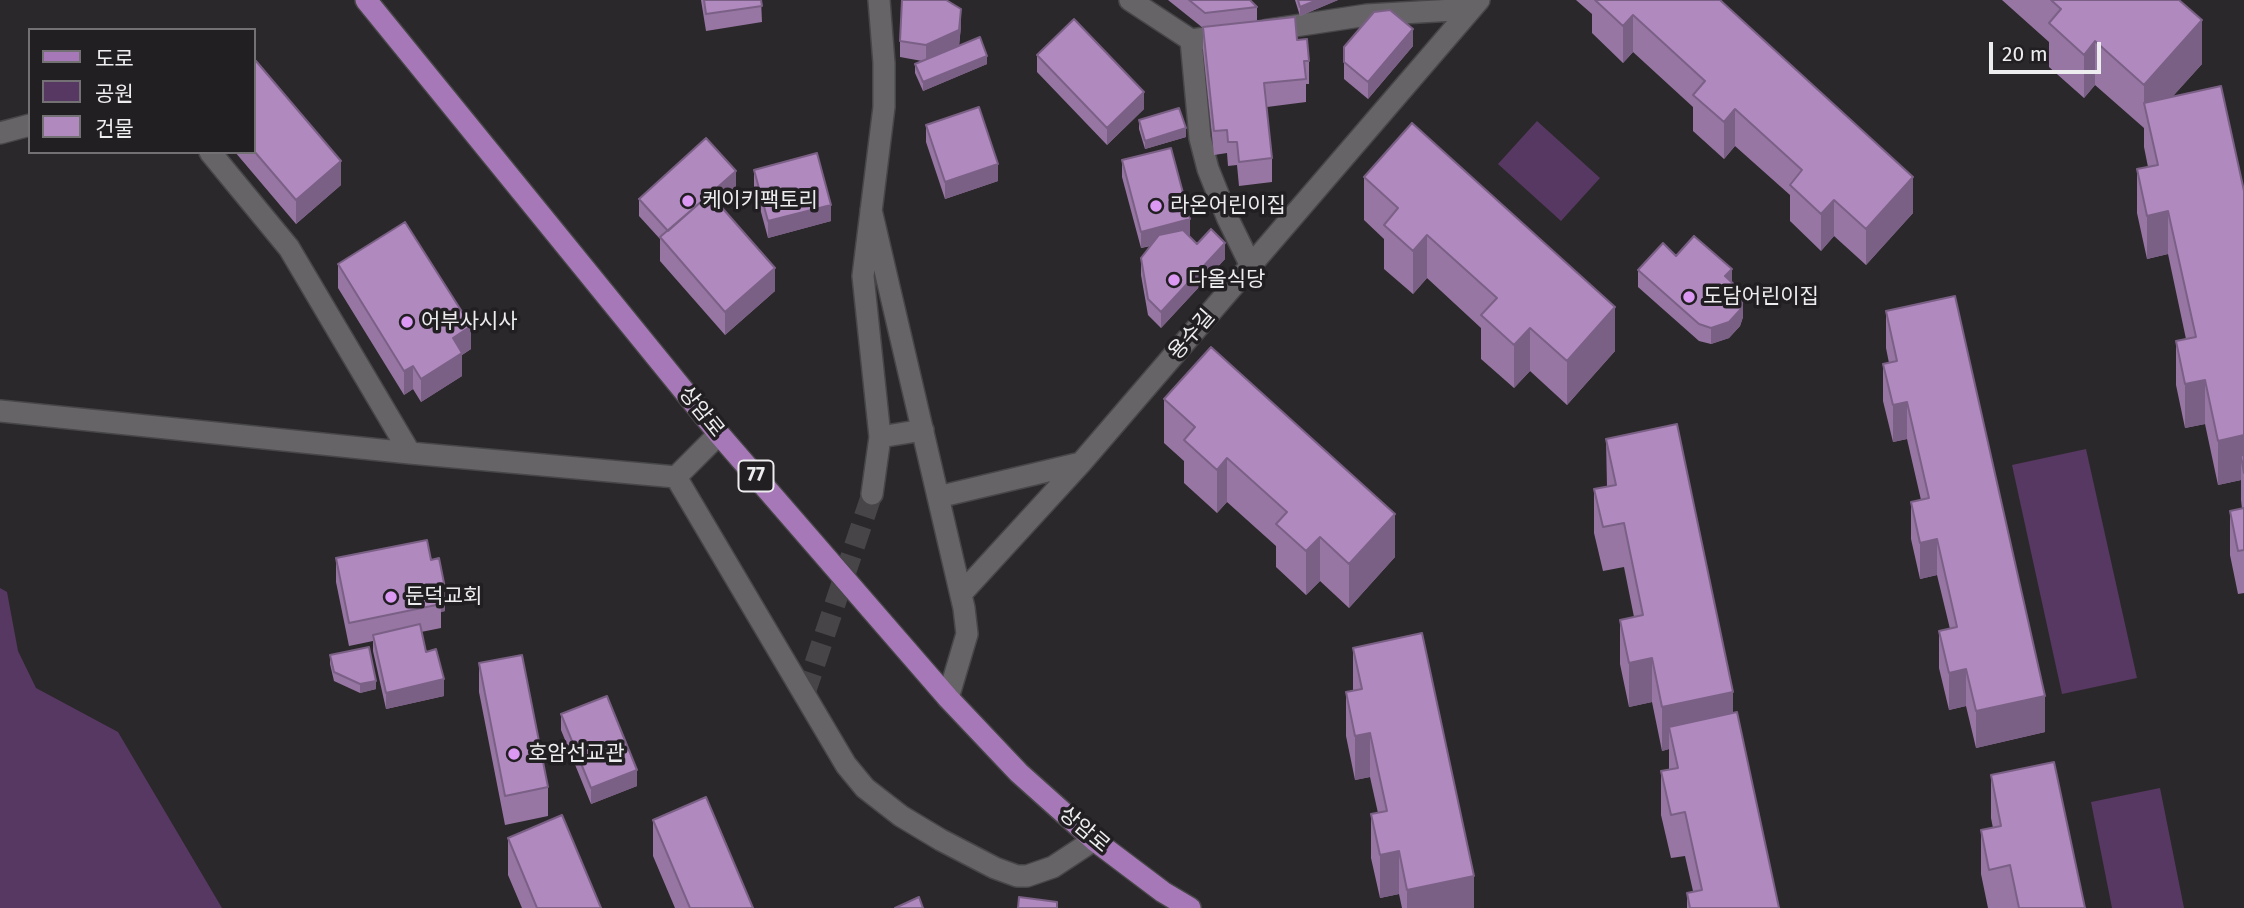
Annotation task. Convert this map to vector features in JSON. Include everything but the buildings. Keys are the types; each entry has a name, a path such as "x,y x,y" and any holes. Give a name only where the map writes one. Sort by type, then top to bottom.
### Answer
{"main road":[{"name":"상암로","path":"366,0 719,434 948,698 1019,773 1094,840 1163,892 1190,908"}],"street":[{"path":"872,494 880,437 863,276 884,107 879,0"},
{"path":"1130,0 1191,40 1301,26 1364,7 1475,5"},
{"name":"용수길","path":"961,594 1081,463 1475,5"},
{"path":"1191,40 1199,127 1208,169 1251,266"},
{"path":"0,133 28,126"},
{"path":"212,154 289,248 410,453"},
{"path":"871,210 961,594 967,634 948,698"},
{"path":"0,411 676,477"},
{"path":"880,437 923,430"},
{"path":"676,477 719,434"},
{"path":"938,497 1081,463"},
{"path":"676,477 846,765 865,788 901,816 931,834 995,868 1017,876 1027,876 1053,867 1094,840"}],"green space":[{"path":"1537,121 1600,178 1561,221 1498,164"},
{"path":"2086,449 2137,678 2062,694 2012,465"},
{"path":"0,588 7,592 18,651 36,688 118,732 222,908 0,908"},
{"path":"2160,788 2184,908 2112,908 2091,802"}],"tunnel":[{"path":"805,693 872,494"}],"place":[{"name":"케이키팩토리","path":"688,201"},
{"name":"라온어린이집","path":"1156,206"},
{"name":"다올식당","path":"1174,280"},
{"name":"도담어린이집","path":"1689,297"},
{"name":"어부사시사","path":"407,322"},
{"name":"둔덕교회","path":"391,597"},
{"name":"호암선교관","path":"514,754"}]}
